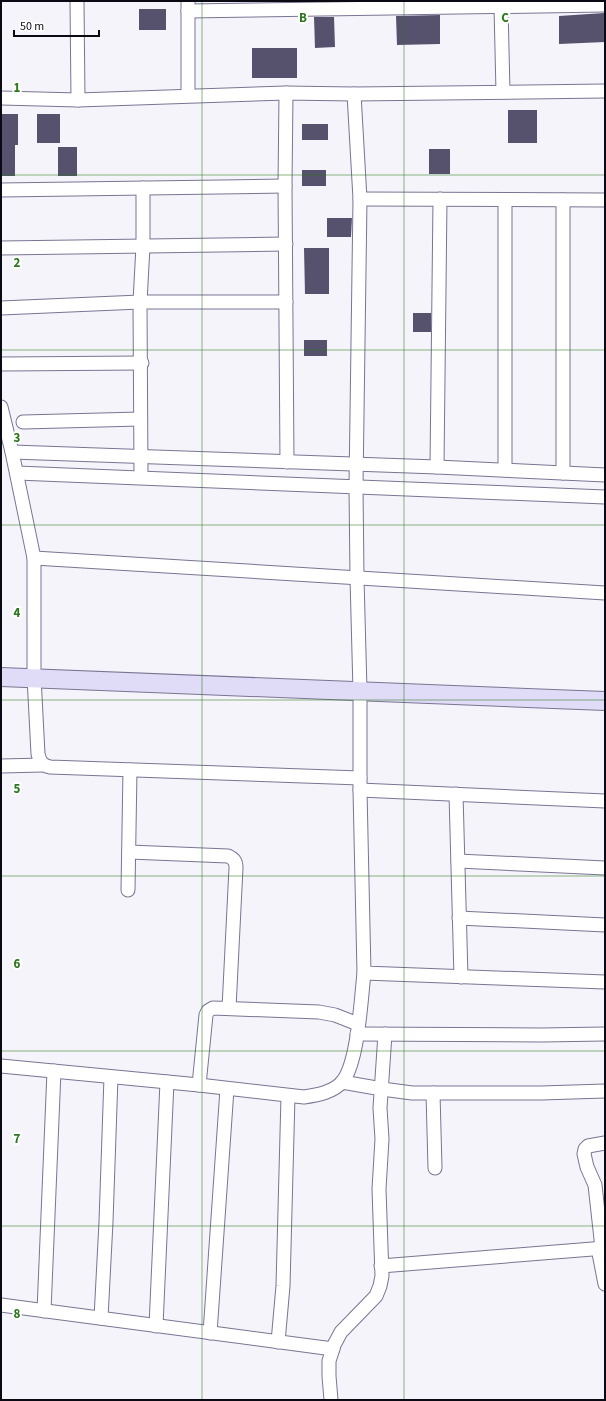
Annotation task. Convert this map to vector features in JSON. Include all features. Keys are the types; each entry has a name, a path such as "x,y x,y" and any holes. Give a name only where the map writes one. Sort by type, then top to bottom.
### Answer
{"street":[{"path":"77,1 78,100"},
{"path":"188,95 188,6 605,5"},
{"path":"501,6 503,92"},
{"path":"1,98 78,100 188,95 286,93 354,94 605,91"},
{"path":"286,93 285,186 287,462"},
{"path":"1,1066 199,1085 304,1098 317,1096 330,1091 342,1082 349,1070 358,1029 364,973 356,486 360,200 354,94"},
{"path":"1,190 285,186"},
{"path":"141,478 140,418 142,363 140,302 143,246 143,188"},
{"path":"437,466 440,199"},
{"path":"360,200 605,200"},
{"path":"505,200 505,470"},
{"path":"563,200 563,473"},
{"path":"1,248 286,244"},
{"path":"1,308 140,302 286,302"},
{"path":"1,364 142,363"},
{"path":"1,408 12,452 34,558 34,677 38,754 39,760 43,765"},
{"path":"23,422 140,418"},
{"path":"12,452 437,466 605,475"},
{"path":"16,473 605,497"},
{"path":"34,558 605,593"},
{"path":"1,676 605,701"},
{"path":"1,766 43,765 50,767 130,770 360,784 456,794 605,801"},
{"path":"128,890 130,770"},
{"path":"456,794 461,977"},
{"path":"129,852 228,856 234,859 236,868 230,1008"},
{"path":"458,861 605,868"},
{"path":"459,918 605,925"},
{"path":"364,973 605,982"},
{"path":"199,1085 206,1015 208,1011 213,1008 319,1012 335,1015 358,1029 385,1034 605,1034"},
{"path":"331,1400 329,1361 333,1349 341,1332 376,1296 380,1286 381,1266 378,1189 382,1139 380,1108 385,1034"},
{"path":"44,1311 54,1071"},
{"path":"100,1318 106,1222 111,1077"},
{"path":"156,1326 167,1082"},
{"path":"342,1082 412,1093 540,1093 605,1090"},
{"path":"210,1333 226,1089"},
{"path":"433,1093 435,1168"},
{"path":"278,1342 283,1286 288,1096"},
{"path":"605,1143 588,1146 585,1149 584,1154 587,1167 595,1185 605,1284"},
{"path":"381,1266 602,1248"},
{"path":"1,1305 333,1349"}],"building":[{"path":"139,9 166,9 166,30 139,30"},
{"path":"604,13 605,42 559,44 559,16"},
{"path":"440,15 440,44 397,45 396,16"},
{"path":"314,17 334,17 335,47 315,48"},
{"path":"252,48 297,48 297,78 252,78"},
{"path":"508,110 537,110 537,143 508,143"},
{"path":"1,114 18,114 18,145 15,145 15,176 1,176"},
{"path":"37,114 60,114 60,143 37,143"},
{"path":"302,124 328,124 328,140 302,140"},
{"path":"58,147 77,147 77,176 58,176"},
{"path":"429,149 450,149 450,174 429,174"},
{"path":"302,170 326,170 326,186 302,186"},
{"path":"327,218 352,218 351,237 327,237"},
{"path":"304,248 329,248 329,294 305,294"},
{"path":"413,313 431,313 431,332 413,332"},
{"path":"304,340 327,340 327,356 304,356"}]}
